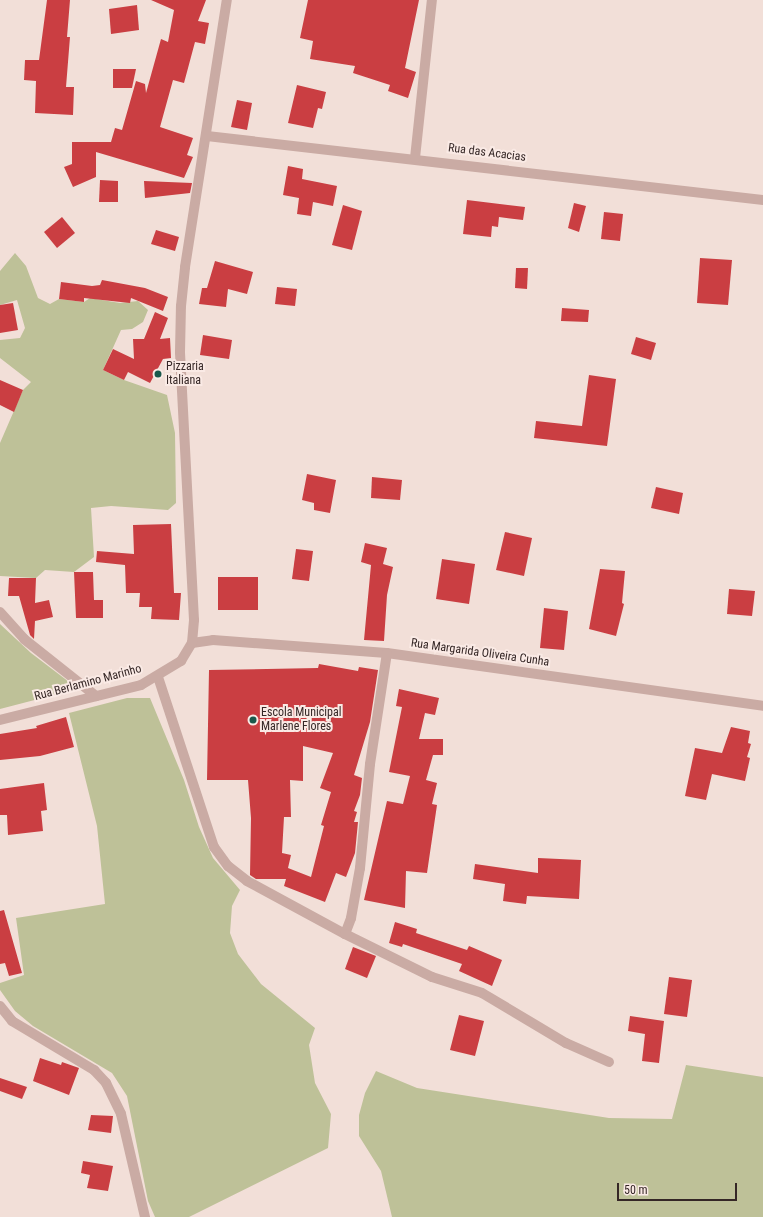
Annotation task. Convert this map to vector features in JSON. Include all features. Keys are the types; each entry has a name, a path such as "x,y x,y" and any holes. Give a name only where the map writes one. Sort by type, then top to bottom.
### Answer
{"street":[{"name":"Rua Berlamino Marinho","path":"0,720 141,685 158,677 181,661 192,643 194,620 180,345 185,267 207,136 227,0"},
{"path":"415,158 432,0"},
{"name":"Rua das Acacias","path":"207,136 415,158 763,200"},
{"path":"0,612 24,640 96,696"},
{"name":"Rua Margarida Oliveira Cunha","path":"192,643 213,640 387,653 763,706"},
{"path":"346,934 351,918 360,868 370,764 387,653"},
{"path":"158,677 218,852 228,866 247,881 346,934 432,977 482,993 566,1043 608,1062"},
{"path":"0,1006 12,1021 94,1070 106,1083 121,1114 145,1217"}],"green space":[{"path":"15,253 26,266 38,298 50,304 59,299 84,302 90,298 120,303 138,301 148,310 143,322 132,329 121,330 103,370 124,380 167,395 175,433 176,503 168,510 111,506 91,508 94,557 74,572 45,570 36,578 0,576 0,443 23,390 31,382 0,358 0,340 20,338 25,328 17,300 0,305 0,271"},
{"path":"0,624 31,653 73,685 73,690 0,709"},
{"path":"127,698 150,698 184,780 199,827 213,858 240,890 232,906 230,933 238,954 261,984 315,1028 309,1045 315,1083 331,1114 328,1148 189,1217 155,1217 148,1201 127,1096 112,1073 33,1026 15,1011 0,990 0,983 24,975 16,918 105,904 97,826 69,713"},
{"path":"686,1065 763,1077 763,1217 392,1217 381,1171 359,1136 359,1115 365,1093 376,1071 417,1088 609,1118 672,1119"}],"building":[{"path":"47,0 70,0 67,37 70,37 66,87 74,87 73,115 35,113 36,81 24,80 25,60 39,60"},
{"path":"151,0 206,0 198,21 209,23 205,44 195,42 184,83 173,80 160,127 193,138 187,155 193,157 184,178 96,152 96,177 73,187 64,167 72,164 72,142 111,142 115,128 122,130 136,81 145,84 146,93 161,39 168,42 174,10"},
{"path":"308,0 419,0 405,68 416,72 408,98 388,91 390,85 353,73 355,66 310,59 313,41 300,38"},
{"path":"137,5 139,30 111,34 109,9"},
{"path":"113,69 136,69 132,88 113,88"},
{"path":"297,85 326,92 322,109 318,108 313,128 288,123"},
{"path":"237,100 252,103 247,130 231,127"},
{"path":"288,166 303,169 302,179 337,186 333,206 313,202 311,216 297,214 299,198 283,195"},
{"path":"100,180 118,181 118,202 99,202"},
{"path":"144,181 192,183 190,193 145,198"},
{"path":"467,200 525,207 523,220 499,217 498,227 492,226 491,237 463,234"},
{"path":"574,203 586,206 579,232 568,228"},
{"path":"343,205 362,211 352,250 332,245"},
{"path":"604,212 623,214 620,241 601,239"},
{"path":"62,217 75,233 57,248 44,232"},
{"path":"156,230 179,237 175,251 151,244"},
{"path":"700,258 732,260 728,305 697,303"},
{"path":"215,261 253,272 247,294 228,289 226,307 199,304 202,288 207,288"},
{"path":"516,268 528,268 527,289 515,288"},
{"path":"102,280 145,288 168,297 163,311 131,298 130,303 84,298 84,302 59,299 61,282 92,286 100,285"},
{"path":"277,287 297,289 295,306 275,304"},
{"path":"13,303 18,330 0,333 0,305"},
{"path":"562,308 589,310 588,322 561,321"},
{"path":"155,312 168,318 160,339 170,338 171,358 163,359 150,383 128,372 124,380 103,370 113,349 134,359 133,339 144,339"},
{"path":"203,335 232,340 229,359 200,355"},
{"path":"636,337 656,343 651,360 631,354"},
{"path":"589,375 616,379 607,446 534,438 536,421 582,426"},
{"path":"0,380 23,390 14,412 0,405"},
{"path":"307,474 336,480 330,513 314,510 314,503 302,500"},
{"path":"372,477 402,480 400,500 371,498"},
{"path":"656,487 683,493 679,514 651,508"},
{"path":"171,524 174,593 181,593 179,620 151,619 152,607 139,607 140,593 126,593 125,565 96,562 97,551 134,554 133,525"},
{"path":"505,532 532,538 524,576 496,570"},
{"path":"365,543 387,548 383,564 393,567 387,595 384,641 364,640 371,565 361,562"},
{"path":"296,549 313,551 309,581 292,579"},
{"path":"442,559 475,564 469,604 436,599"},
{"path":"600,569 625,571 622,603 624,604 616,636 589,629"},
{"path":"74,572 93,572 94,600 103,600 103,618 76,618"},
{"path":"218,577 258,577 258,610 218,610"},
{"path":"9,578 36,578 35,603 49,600 53,617 35,621 34,639 30,635 19,596 8,596"},
{"path":"729,589 755,591 752,616 727,614"},
{"path":"544,608 568,611 564,650 540,648"},
{"path":"319,664 358,671 359,667 378,670 370,722 354,775 362,778 360,795 354,811 357,812 354,822 358,822 355,853 346,877 336,873 325,902 284,886 286,879 256,879 250,875 251,818 248,780 207,780 209,670 318,668","holes":["303,746 333,753 320,788 331,792 321,825 324,826 311,877 288,868 291,855 282,853 284,817 291,817 290,780 303,781"]},
{"path":"399,689 439,698 435,715 425,713 419,739 443,739 443,755 433,755 426,780 437,783 432,804 437,805 427,873 406,871 405,908 364,900 387,801 403,804 410,776 389,772 402,707 396,706"},
{"path":"66,717 74,747 40,756 0,760 0,734 37,728 36,726"},
{"path":"731,727 750,731 748,743 751,744 747,757 750,758 745,781 712,774 706,800 685,796 695,748 722,753"},
{"path":"44,783 47,810 41,811 43,831 8,835 7,815 0,815 0,789"},
{"path":"538,858 581,860 579,899 527,896 526,904 503,901 505,884 473,879 475,864 538,873"},
{"path":"4,910 22,973 9,976 5,963 0,964 0,911"},
{"path":"395,922 417,929 416,933 467,950 469,946 502,960 492,986 459,971 462,964 403,944 402,947 389,943"},
{"path":"353,947 376,956 367,978 345,969"},
{"path":"669,977 692,980 687,1017 664,1014"},
{"path":"459,1015 484,1021 475,1056 450,1050"},
{"path":"630,1016 664,1021 659,1063 642,1061 645,1034 628,1031"},
{"path":"40,1058 61,1065 62,1062 79,1068 69,1095 33,1081"},
{"path":"0,1078 27,1087 22,1099 0,1091"},
{"path":"91,1115 113,1116 111,1133 88,1130"},
{"path":"83,1161 113,1166 108,1191 87,1188 90,1175 81,1173"}],"place":[{"name":"Pizzaria Italiana","path":"158,374"},
{"name":"Escola Municipal Marlene Flores","path":"253,720"}]}
